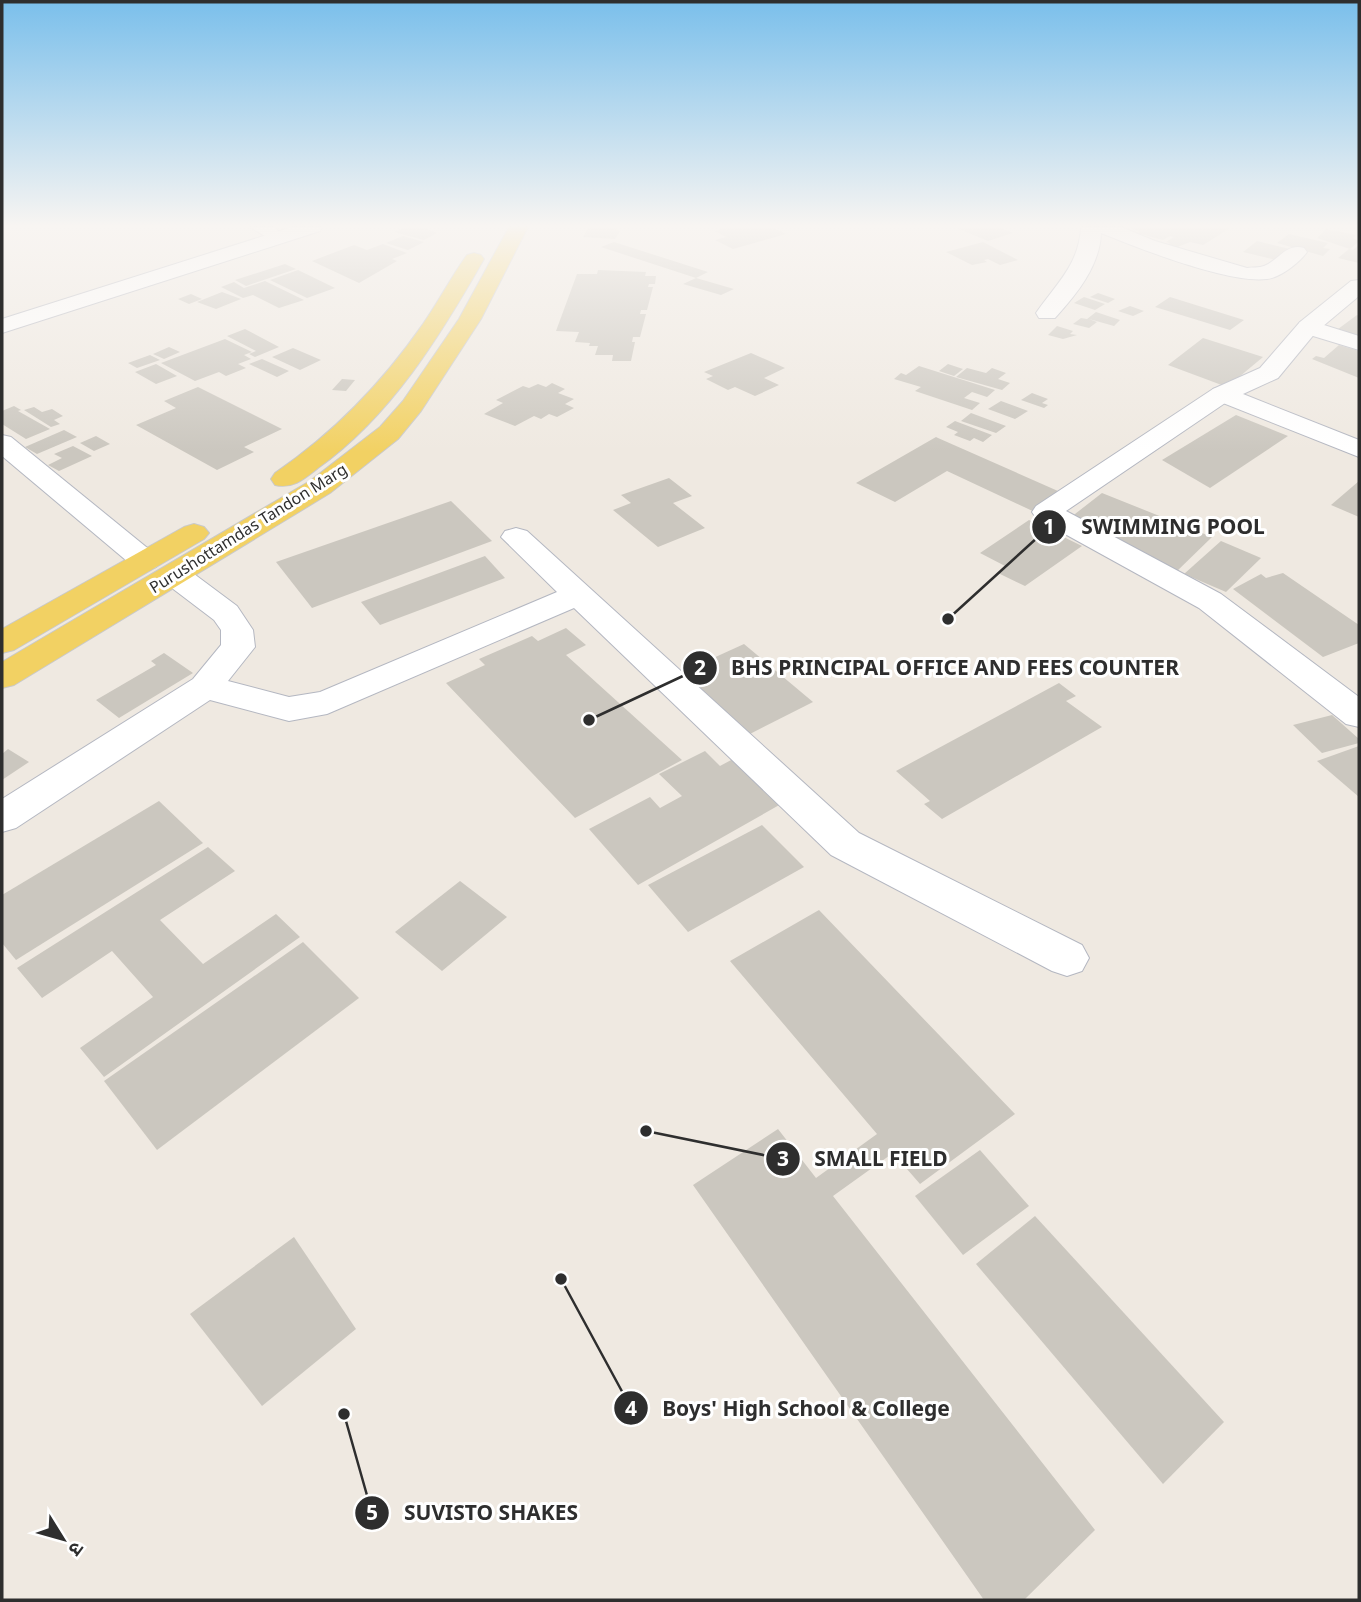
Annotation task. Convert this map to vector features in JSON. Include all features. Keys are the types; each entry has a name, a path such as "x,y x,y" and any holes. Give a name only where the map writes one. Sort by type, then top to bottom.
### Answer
{"main road":[{"name":"Purushottamdas Tandon Marg","path":"2,677 160,568 344,435 418,351 449,302"},
{"name":"Purushottamdas Tandon Marg","path":"2,643 160,568 320,487 389,433 412,406 479,302"}],"street":[{"path":"2,315 44,302"},
{"path":"2,326 79,302"},
{"path":"1047,313 1058,302"},
{"path":"1339,302 1308,327 1269,373 1222,394 1046,512 1210,601 1359,715"},
{"path":"1308,327 1359,343"},
{"path":"1222,394 1359,450"},
{"path":"2,443 160,568 226,613 237,630 238,647 205,687 2,818"},
{"path":"516,537 845,844 1067,958"},
{"path":"205,687 289,709 310,707 578,595"}],"building":[{"path":"198,302 234,302 216,309"},
{"path":"267,302 298,302 279,308"},
{"path":"567,302 649,302 647,310 641,310 640,314 646,314 640,337 633,337 632,342 635,342 631,361 612,361 613,355 595,355 598,346 575,342 579,332 556,331"},
{"path":"1098,302 1105,304 1095,310 1074,303"},
{"path":"1163,302 1185,302 1244,320 1230,330 1155,307"},
{"path":"1130,306 1144,311 1133,316 1118,311"},
{"path":"1096,312 1120,320 1114,326 1089,319 1097,322 1089,328 1073,324 1081,318 1087,319"},
{"path":"1357,315 1359,340 1334,332"},
{"path":"1057,326 1077,335 1063,339 1048,335"},
{"path":"245,329 279,347 255,357 249,354 256,351 227,336"},
{"path":"1203,338 1263,357 1227,387 1168,365"},
{"path":"225,339 252,352 244,355 251,359 238,364 246,368 226,376 219,372 195,381 161,363"},
{"path":"1339,345 1359,351 1359,378 1312,359 1316,356 1324,358"},
{"path":"169,347 180,352 164,359 153,354"},
{"path":"293,348 321,360 300,370 272,357"},
{"path":"751,353 785,368 764,378 779,385 755,396 735,387 728,390 706,379 713,376 704,372"},
{"path":"150,355 160,360 137,368 128,363"},
{"path":"262,359 289,371 277,377 249,364"},
{"path":"156,364 177,376 156,384 135,372"},
{"path":"948,364 963,369 954,376 939,371"},
{"path":"919,366 995,390 987,397 972,392 964,398 980,403 972,410 915,391 921,387 894,379"},
{"path":"967,368 986,373 992,368 1006,373 998,379 1010,383 1002,390 956,377"},
{"path":"342,379 355,380 346,391 332,390"},
{"path":"552,383 565,389 558,393 574,399 565,404 574,408 557,417 549,414 541,419 534,416 515,426 484,414 503,403 496,400 523,386 529,388 538,384 546,387"},
{"path":"198,387 282,429 244,447 254,452 217,470 136,425 176,408 164,401"},
{"path":"1032,393 1048,399 1042,403 1048,405 1044,408 1021,400"},
{"path":"1001,401 1028,411 1015,419 988,409"},
{"path":"14,406 50,429 26,439 2,424 2,411"},
{"path":"34,407 42,412 52,409 63,416 54,420 60,424 51,427 24,410"},
{"path":"971,413 1006,426 996,433 961,421"},
{"path":"1236,415 1288,436 1210,488 1162,460"},
{"path":"955,421 992,435 983,442 954,435 958,432 946,427"},
{"path":"64,430 77,437 37,454 25,447"},
{"path":"96,436 110,444 94,451 80,443"},
{"path":"936,437 1067,495 1039,514 947,471 895,502 856,483"},
{"path":"73,446 92,456 59,471 48,465 62,458 54,454"},
{"path":"669,478 692,496 673,503 705,528 658,547 613,510 631,503 621,495"},
{"path":"1359,481 1359,517 1331,505"},
{"path":"1102,493 1212,537 1174,574 1066,521"},
{"path":"451,501 492,541 312,608 276,562"},
{"path":"1029,520 1082,546 1025,586 998,573 1007,567 980,553"},
{"path":"1221,541 1261,558 1226,592 1184,574"},
{"path":"485,556 505,578 380,625 361,602"},
{"path":"1283,573 1359,625 1359,643 1323,657 1233,589 1261,574 1266,578"},
{"path":"566,628 586,645 566,655 682,760 575,818 446,683 485,665 479,659 532,636 538,641"},
{"path":"744,644 813,702 744,737 676,675"},
{"path":"164,653 193,673 119,718 96,700 156,665 151,661"},
{"path":"1059,683 1076,696 1066,701 1102,727 942,819 924,804 930,801 896,771"},
{"path":"1332,715 1359,739 1359,743 1322,753 1293,725"},
{"path":"1359,746 1359,797 1317,761"},
{"path":"8,749 29,762 2,780 2,754"},
{"path":"705,751 720,766 733,759 781,804 638,885 589,829 650,797 660,808 682,796 659,774"},
{"path":"159,801 203,843 16,960 2,943 2,895"},
{"path":"762,825 804,867 688,932 648,885"},
{"path":"208,847 235,871 160,920 203,964 276,914 300,937 104,1077 80,1048 153,997 112,951 42,998 17,968"},
{"path":"460,881 507,917 442,971 395,932"},
{"path":"819,910 1015,1114 920,1184 893,1153 833,1196 1095,1530 1024,1600 984,1600 693,1185 778,1129 816,1178 877,1134 730,961"},
{"path":"303,942 359,998 157,1150 104,1081"},
{"path":"980,1150 1029,1206 963,1255 915,1196"},
{"path":"1035,1216 1224,1422 1163,1484 976,1264"},
{"path":"294,1237 356,1329 262,1406 190,1314"}],"place":[{"name":"SWIMMING POOL","path":"948,619"},
{"name":"BHS PRINCIPAL OFFICE AND FEES COUNTER","path":"589,720"},
{"name":"SMALL FIELD","path":"646,1131"},
{"name":"Boys' High School & College","path":"561,1279"},
{"name":"SUVISTO SHAKES","path":"344,1414"}]}
